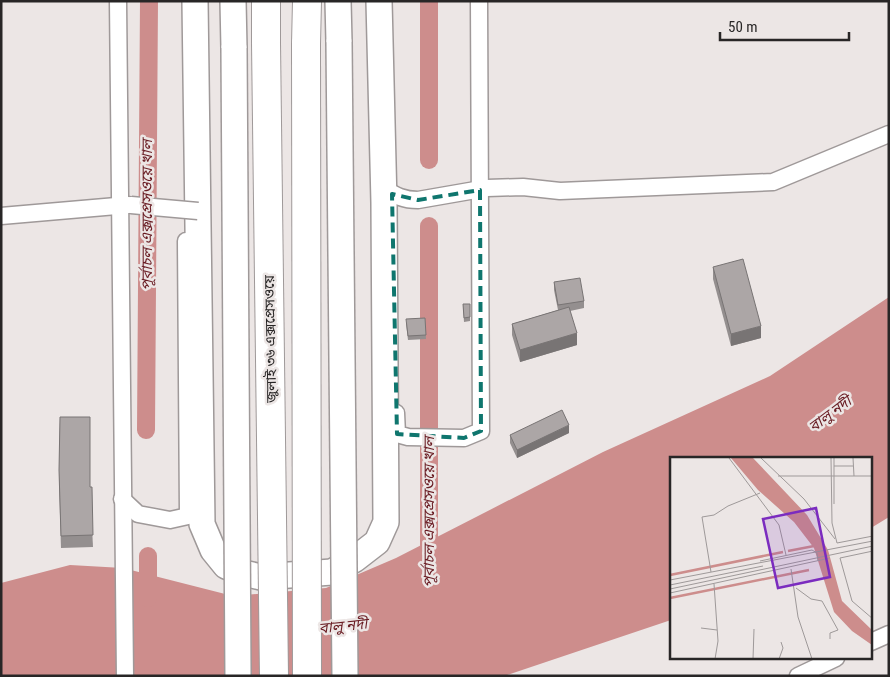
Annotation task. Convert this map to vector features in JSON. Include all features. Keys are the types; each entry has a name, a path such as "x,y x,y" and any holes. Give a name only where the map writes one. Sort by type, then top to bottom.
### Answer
{"highway":[{"name":"জুলাই ৩৬ এক্সপ্রেসওয়ে","path":"266,1 274,676"},
{"path":"307,1 307,676"}],"main road":[{"path":"195,1 192,211 202,524 213,550 226,566 260,577 332,572 356,559 377,542 386,522 388,191 379,1"},
{"path":"233,1 238,676"},
{"path":"338,1 345,676"}],"street":[{"path":"118,1 125,205 122,503 125,676"},
{"path":"122,503 138,514 170,520 188,516 192,211 183,1"},
{"path":"389,1 388,191 397,434 408,437 464,438 481,431 479,1"},
{"path":"388,191 408,200 418,200 480,190 523,187 560,191 773,182 889,134"},
{"path":"1,216 125,205 192,211"},
{"path":"872,642 889,634"},
{"path":"798,676 832,660"}],"highlighted area":[{"path":"480,190 481,431 464,438 397,434 392,194 418,200"}],"water":[{"name":"বালু নদী","path":"889,297 889,517 872,527 872,457 670,457 670,620 504,676 1,676 1,583 70,565 123,568 233,596 326,588 396,558 603,452 770,376"}],"building":[{"path":"743,259 761,326 731,334 713,267"},
{"path":"580,278 584,301 558,305 554,282"},
{"path":"463,304 470,304 470,317 464,318"},
{"path":"569,307 577,333 520,350 512,324"},
{"path":"425,318 426,335 408,336 406,319"},
{"path":"562,410 569,425 517,450 510,435"},
{"path":"60,417 90,417 90,487 92,487 93,535 61,536"}],"waterway":[{"name":"পূর্বাচল এক্সপ্রেসওয়ে খাল","path":"146,430 149,1"},
{"name":"পূর্বাচল এক্সপ্রেসওয়ে খাল","path":"429,1 429,160"},
{"name":"পূর্বাচল এক্সপ্রেসওয়ে খাল","path":"429,226 429,565"},
{"name":"পূর্বাচল এক্সপ্রেসওয়ে খাল","path":"148,556 148,598"}]}
